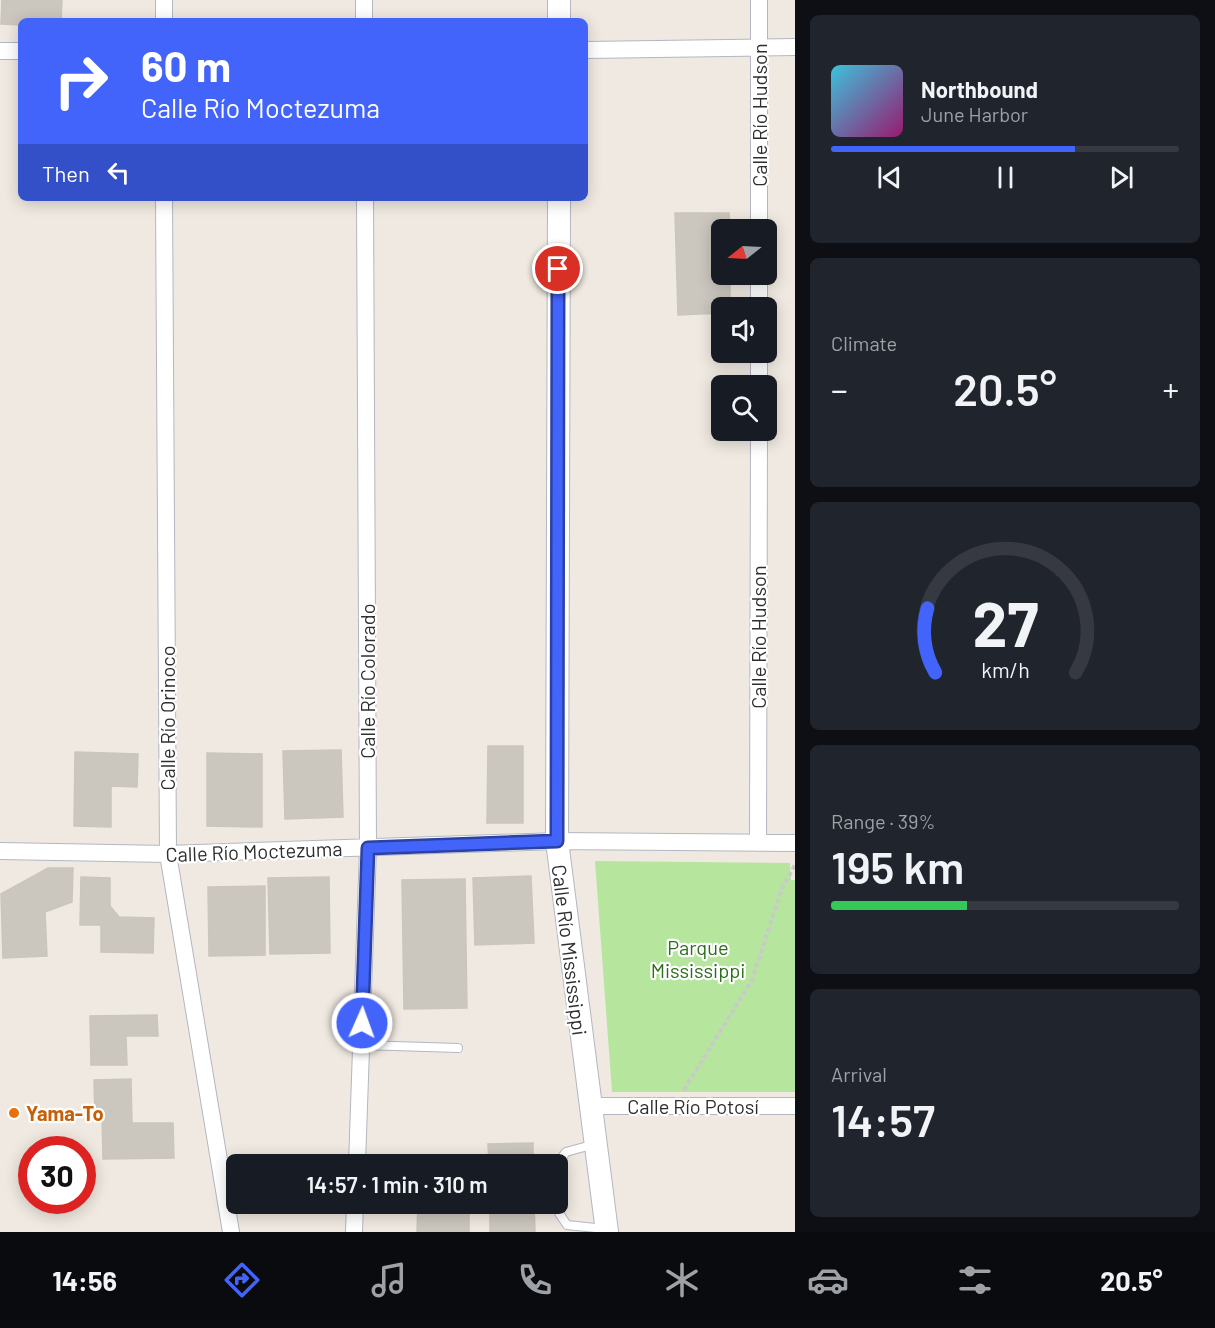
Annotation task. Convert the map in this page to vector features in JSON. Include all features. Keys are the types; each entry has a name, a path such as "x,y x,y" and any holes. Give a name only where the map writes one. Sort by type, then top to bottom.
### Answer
{"street":[{"path":"164,0 164,18"},
{"path":"364,0 364,18"},
{"path":"559,0 559,18"},
{"name":"Calle Río Hudson","path":"759,0 759,219"},
{"path":"588,50 795,47"},
{"path":"0,51 18,51"},
{"name":"Calle Río Orinoco","path":"164,201 168,854 231,1232"},
{"name":"Calle Río Colorado","path":"357,1154 368,848 365,201"},
{"name":"Calle Río Mississippi","path":"559,201 557,841 606,1230"},
{"name":"Calle Río Hudson","path":"758,843 759,441"},
{"name":"Calle Río Moctezuma","path":"0,851 168,854 557,841 795,843"},
{"name":"Calle Río Potosí","path":"590,1106 795,1106"},
{"path":"354,1232 355,1214"}],"lane":[{"path":"362,1045 458,1048"},
{"path":"564,1154 595,1144"},
{"path":"561,1214 567,1226 606,1230"}],"path":[{"path":"675,1106 752,980 782,888 795,865"}],"green space":[{"name":"Parque Mississippi","path":"595,861 790,863 791,880 795,880 795,1092 612,1092"}],"building":[{"path":"2,0 62,0 61,18 18,18 18,25 1,24"},
{"path":"675,213 729,213 729,219 711,219 711,285 730,285 730,297 711,297 711,314 678,315"},
{"path":"488,746 523,746 523,823 487,823"},
{"path":"341,750 343,817 285,819 283,751"},
{"path":"75,752 138,754 137,787 111,786 111,827 74,826"},
{"path":"207,753 262,754 262,827 207,826"},
{"path":"48,868 73,868 72,902 45,912 47,956 3,958 1,894"},
{"path":"531,876 534,943 475,945 473,878"},
{"path":"81,877 110,878 110,906 119,917 154,918 153,953 101,952 101,925 80,925"},
{"path":"329,877 330,953 270,954 268,878"},
{"path":"465,879 467,1008 404,1009 402,880"},
{"path":"265,886 265,955 209,956 208,887"},
{"path":"157,1015 158,1036 126,1036 127,1065 91,1065 90,1016"},
{"path":"131,1079 132,1123 173,1123 174,1158 103,1159 102,1116 95,1116 94,1080"},
{"path":"533,1143 533,1154 488,1154 488,1144"},
{"path":"418,1214 469,1214 469,1232 417,1232"},
{"path":"490,1214 534,1214 535,1232 490,1232"}],"place":[{"name":"Yama-To","path":"14,1113"}],"route":[{"path":"362,1023 368,848 557,841 558,269"}]}
